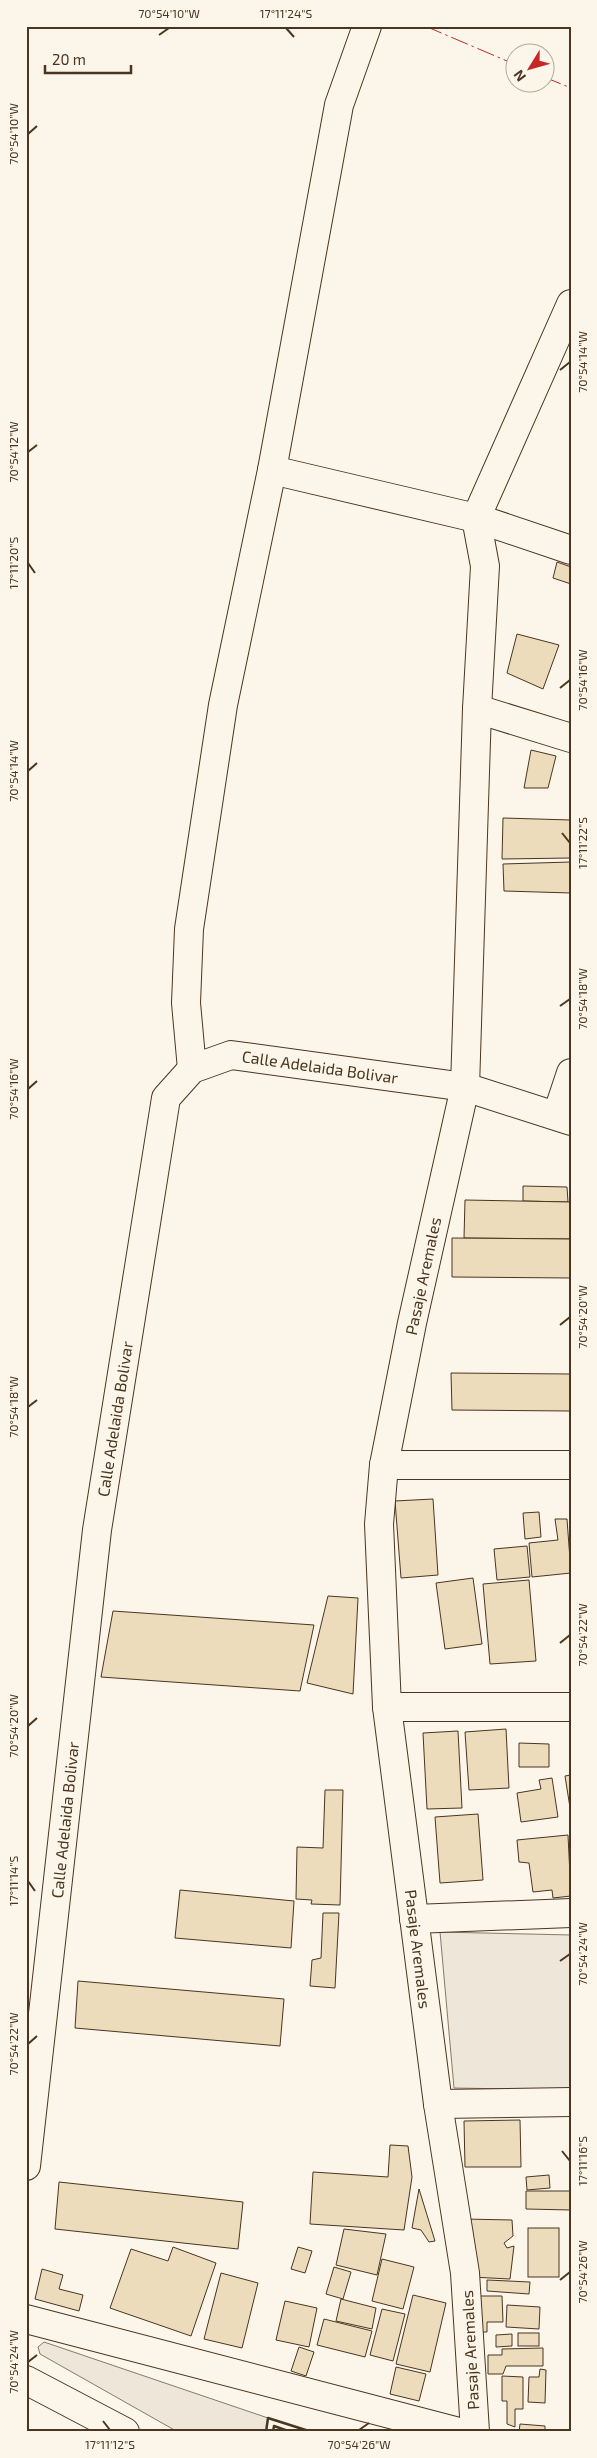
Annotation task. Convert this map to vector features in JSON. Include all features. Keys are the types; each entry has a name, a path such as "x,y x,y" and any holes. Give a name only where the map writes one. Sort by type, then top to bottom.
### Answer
{"main road":[{"path":"192,1069 186,1003 190,929 223,706 272,470 339,105 367,26"},
{"path":"476,518 571,304"},
{"path":"272,470 476,518 571,550"},
{"name":"Pasaje Aremales","path":"475,2432 465,2273 438,2104 387,1707 378,1524 384,1465 412,1323 465,1087 477,710 485,566 476,518"},
{"path":"477,710 571,738"},
{"name":"Calle Adelaida Bolivar","path":"26,2166 97,1530 166,1098 192,1069 231,1055 465,1087 564,1118"},
{"path":"564,1118 571,1073"},
{"path":"384,1465 571,1465"},
{"path":"387,1707 571,1707"},
{"path":"414,1919 571,1913"},
{"path":"438,2104 571,2102"},
{"path":"26,2319 459,2432"},
{"path":"26,2380 125,2432"}],"shaded area":[{"path":"440,1932 571,1935 571,2090 454,2088"},
{"path":"44,2342 268,2418 266,2432 178,2432 40,2354 38,2347"}],"building":[{"path":"557,562 571,567 571,584 553,578"},
{"path":"517,634 559,645 543,689 507,673"},
{"path":"531,750 556,756 548,788 524,788"},
{"path":"503,818 571,820 571,858 502,859"},
{"path":"571,862 571,893 504,891 503,864"},
{"path":"523,1186 567,1187 568,1202 523,1201"},
{"path":"465,1200 571,1202 571,1239 464,1238"},
{"path":"452,1238 571,1239 571,1278 452,1277"},
{"path":"451,1373 571,1374 571,1411 452,1410"},
{"path":"433,1499 438,1575 401,1578 395,1501"},
{"path":"539,1512 541,1537 525,1539 523,1513"},
{"path":"555,1519 567,1519 571,1573 532,1577 529,1543 558,1540"},
{"path":"527,1546 530,1577 497,1580 494,1549"},
{"path":"473,1578 482,1644 445,1649 436,1583"},
{"path":"529,1580 536,1661 490,1664 483,1584"},
{"path":"328,1596 358,1598 353,1694 307,1683"},
{"path":"113,1611 314,1625 300,1691 101,1677"},
{"path":"506,1729 509,1788 469,1790 465,1732"},
{"path":"458,1731 462,1808 427,1809 423,1733"},
{"path":"519,1743 549,1744 549,1767 519,1767"},
{"path":"571,1775 571,1814 565,1776"},
{"path":"552,1778 558,1817 521,1822 517,1793 541,1789 539,1780"},
{"path":"325,1790 343,1790 340,1905 311,1904 312,1900 296,1899 297,1847 323,1848"},
{"path":"478,1814 483,1880 440,1883 435,1817"},
{"path":"568,1835 571,1896 553,1898 552,1890 533,1892 529,1863 519,1862 517,1840"},
{"path":"180,1890 294,1901 291,1948 175,1938"},
{"path":"323,1913 339,1913 335,1988 310,1986 312,1960 321,1958"},
{"path":"78,1981 284,1999 280,2046 75,2028"},
{"path":"520,2120 521,2167 465,2167 464,2121"},
{"path":"390,2145 408,2146 412,2177 404,2230 310,2224 313,2172 388,2177"},
{"path":"549,2175 550,2188 527,2190 526,2177"},
{"path":"59,2182 243,2202 238,2249 55,2229"},
{"path":"419,2189 435,2241 429,2242 421,2230 412,2228"},
{"path":"526,2191 571,2191 571,2210 526,2209"},
{"path":"464,2219 512,2220 513,2236 504,2243 507,2248 514,2246 510,2279 471,2277"},
{"path":"528,2228 559,2228 559,2277 528,2277"},
{"path":"344,2229 386,2234 377,2275 336,2265"},
{"path":"173,2247 216,2263 191,2336 110,2308 131,2249 168,2261"},
{"path":"298,2247 312,2251 305,2273 291,2269"},
{"path":"382,2259 414,2267 403,2309 372,2301"},
{"path":"334,2267 351,2272 343,2299 326,2294"},
{"path":"42,2269 63,2275 59,2289 83,2295 79,2311 35,2299"},
{"path":"221,2273 258,2283 242,2348 204,2339"},
{"path":"487,2280 530,2282 529,2294 487,2291"},
{"path":"413,2295 446,2303 430,2372 396,2364"},
{"path":"477,2296 502,2296 503,2322 487,2322 487,2332 477,2332"},
{"path":"341,2299 376,2308 372,2329 336,2321"},
{"path":"285,2301 317,2308 309,2347 276,2340"},
{"path":"507,2305 540,2307 539,2329 506,2327"},
{"path":"382,2309 405,2314 393,2361 370,2355"},
{"path":"324,2319 372,2331 365,2357 317,2345"},
{"path":"518,2333 539,2333 539,2346 518,2346"},
{"path":"512,2334 512,2346 496,2347 496,2335"},
{"path":"299,2347 314,2352 306,2376 291,2371"},
{"path":"543,2348 543,2366 506,2366 503,2374 488,2374 488,2355 502,2355 502,2349"},
{"path":"396,2367 426,2374 419,2401 390,2394"},
{"path":"540,2369 546,2370 545,2403 528,2402 529,2377 539,2377"},
{"path":"502,2376 523,2377 523,2409 515,2409 515,2427 507,2424 507,2401 502,2401"},
{"path":"520,2424 545,2426 545,2432 519,2432"}],"wall":[{"path":"266,2432 268,2418 312,2432"},
{"path":"273,2432 274,2426 291,2432"}],"power":[{"path":"425,26 504,60"},
{"path":"554,81 571,88"}]}
